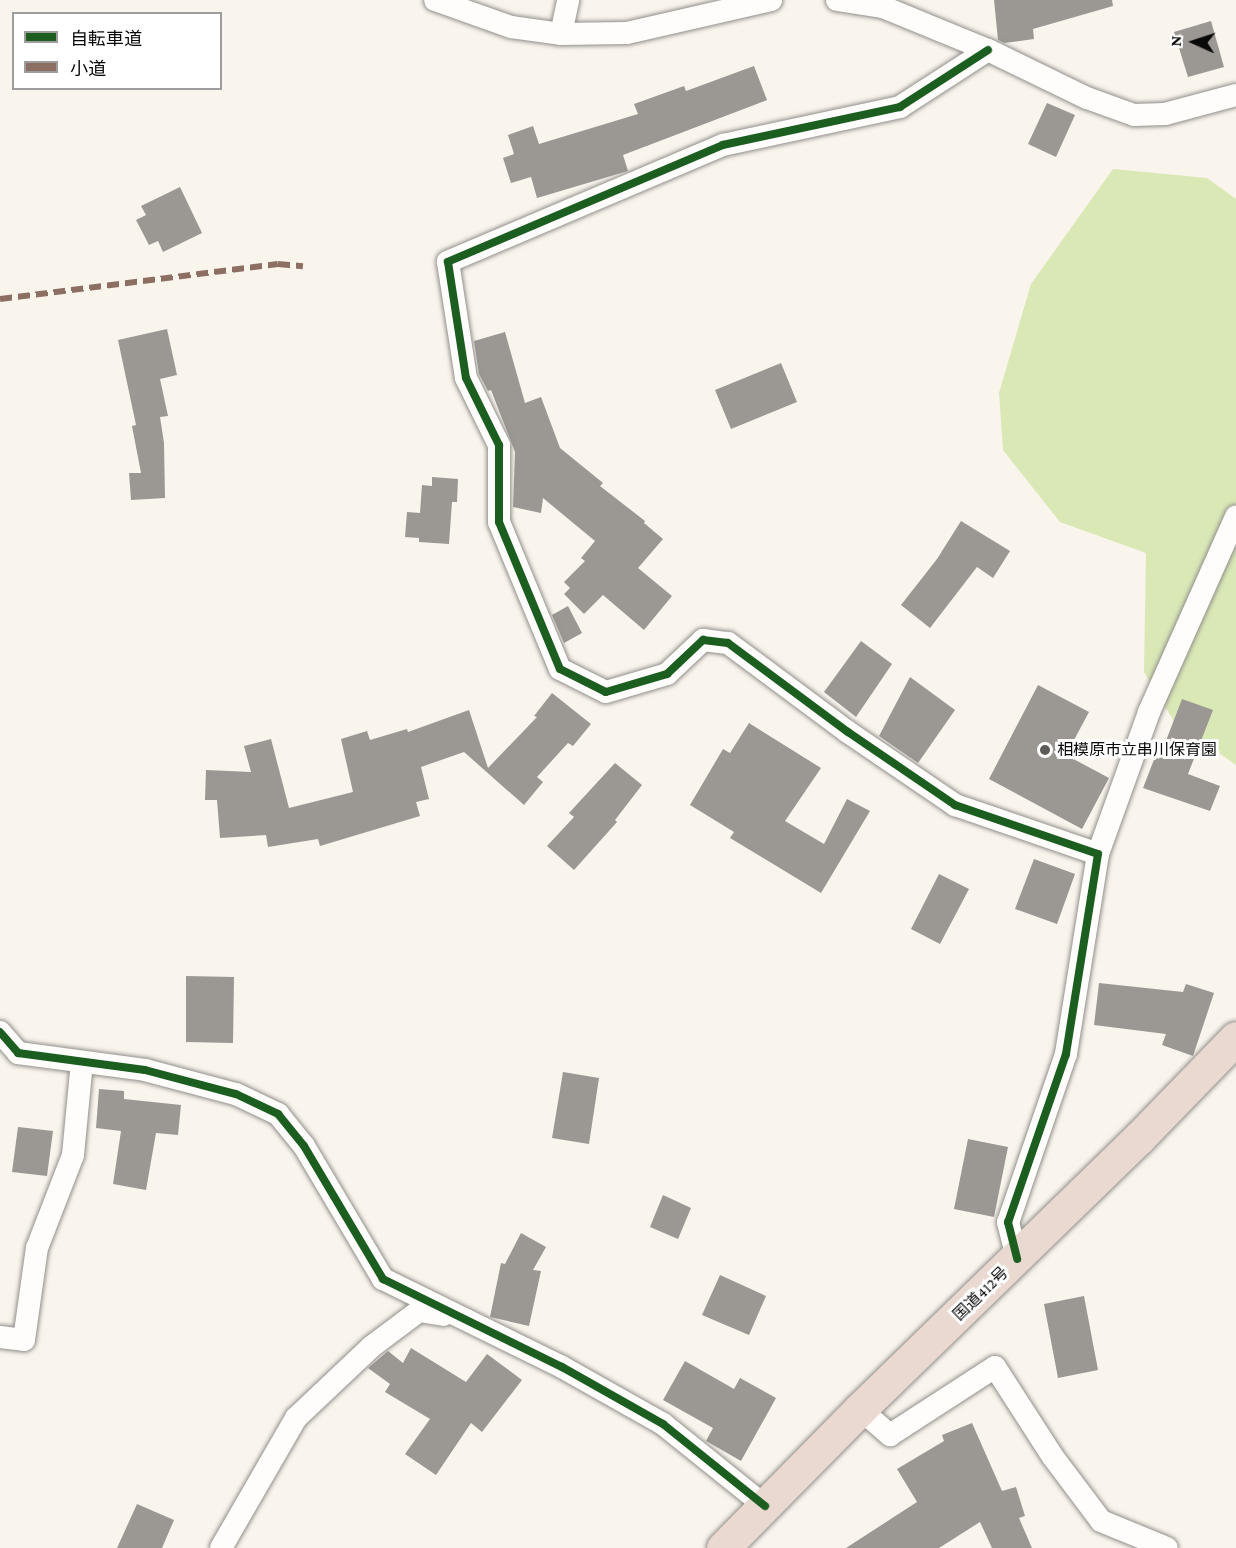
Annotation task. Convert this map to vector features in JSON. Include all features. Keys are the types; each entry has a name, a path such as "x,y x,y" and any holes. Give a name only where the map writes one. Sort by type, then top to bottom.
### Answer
{"highway":[{"name":"国道412号","path":"723,1548 860,1409 1017,1259 1236,1038"}],"street":[{"path":"435,0 512,27 561,34 627,33 771,0"},
{"path":"561,34 568,0"},
{"path":"837,0 883,8 988,50 1088,98 1134,115 1166,114 1236,95"},
{"path":"988,50 900,107 723,145 448,262 466,378 499,445 499,522 560,669 606,692 667,674 704,640 728,643 848,732 955,805 1098,854"},
{"path":"1017,1259 1008,1222 1066,1054 1098,854 1149,712 1229,528 1236,517"},
{"path":"0,1032 18,1053 145,1070 237,1094 279,1114 304,1146 383,1279 562,1367 663,1424 765,1506"},
{"path":"0,1337 24,1340 37,1248 73,1155 82,1062"},
{"path":"221,1548 290,1427 304,1410 371,1347 419,1311 460,1318"},
{"path":"860,1409 890,1435 995,1367 1053,1457 1101,1521 1167,1548"}],"green space":[{"path":"1113,169 1207,178 1236,199 1236,765 1175,723 1144,672 1146,553 1060,522 1003,450 999,393 1031,284"}],"building":[{"path":"994,0 1112,0 1113,6 1033,29 1034,39 1004,43 998,40"},
{"path":"1211,21 1224,67 1188,77 1174,32"},
{"path":"754,66 767,100 623,155 628,171 537,198 531,177 511,183 503,158 514,154 508,135 533,126 539,144 638,114 634,104 684,86 686,91"},
{"path":"1047,103 1075,115 1056,157 1028,144"},
{"path":"180,187 202,233 163,252 158,241 149,245 136,220 146,215 141,206"},
{"path":"167,329 177,375 160,379 168,416 160,417 164,443 165,498 131,500 129,473 141,473 132,426 136,425 118,340"},
{"path":"505,332 525,403 541,397 560,448 603,483 600,486 645,521 644,523 663,539 638,568 672,596 644,630 603,595 584,614 564,594 570,588 564,582 585,561 581,558 595,541 543,498 541,513 513,507 515,452 491,390 488,391 479,374 474,341"},
{"path":"781,363 797,402 731,429 715,390"},
{"path":"432,477 458,479 457,502 452,502 449,544 419,542 419,538 405,537 407,512 420,513 422,485 432,486"},
{"path":"961,521 1010,551 993,578 977,567 930,628 901,605 937,559"},
{"path":"568,606 582,633 564,643 552,615"},
{"path":"861,641 892,664 856,717 824,692"},
{"path":"910,677 955,710 918,763 879,736"},
{"path":"1038,685 1089,712 1066,755 1109,778 1082,829 989,779"},
{"path":"552,693 591,724 573,746 568,743 537,777 543,782 524,805 464,752 421,767 429,799 416,802 420,816 320,846 318,839 268,847 266,835 220,838 217,800 205,800 206,770 251,772 244,746 271,739 289,808 353,792 341,739 367,731 370,740 407,729 408,732 469,710 488,768 537,717 534,716"},
{"path":"1182,699 1213,710 1188,774 1220,786 1210,811 1143,788 1155,757 1159,759"},
{"path":"749,723 821,768 785,821 824,844 847,799 870,811 821,893 730,838 734,832 690,805 723,749 730,753"},
{"path":"615,763 642,785 615,820 617,822 574,870 547,846 574,817 569,813"},
{"path":"1034,859 1075,874 1057,924 1015,909"},
{"path":"939,874 969,889 940,944 911,929"},
{"path":"186,976 234,977 233,1043 186,1042"},
{"path":"1099,983 1183,992 1186,984 1214,993 1193,1056 1162,1045 1166,1034 1094,1025"},
{"path":"563,1072 599,1078 589,1144 552,1138"},
{"path":"99,1089 124,1091 124,1099 181,1105 178,1135 156,1133 146,1190 113,1184 121,1131 96,1128"},
{"path":"18,1127 53,1131 47,1176 12,1172"},
{"path":"968,1139 1008,1147 994,1217 954,1209"},
{"path":"663,1195 691,1208 678,1239 650,1227"},
{"path":"521,1233 546,1247 533,1270 541,1271 529,1326 490,1317 501,1263 505,1264"},
{"path":"720,1275 766,1296 749,1335 702,1315"},
{"path":"1084,1296 1098,1370 1058,1378 1044,1304"},
{"path":"411,1348 466,1382 487,1354 522,1380 482,1432 471,1423 436,1475 405,1454 430,1419 385,1392 390,1384 368,1368 388,1351 403,1363"},
{"path":"685,1361 734,1389 740,1378 776,1398 741,1461 706,1441 713,1428 663,1400"},
{"path":"972,1423 1002,1491 1016,1487 1025,1516 1019,1518 1032,1548 992,1548 980,1522 939,1548 846,1548 917,1502 897,1469 944,1441 942,1435"},
{"path":"137,1504 174,1520 162,1548 117,1548"}],"marked path":[{"path":"0,299 278,264 303,266"}],"cycle path":[{"path":"988,50 900,107 723,145 448,262 466,378 499,445 499,522 560,669 606,692 667,674 703,640 728,643 848,732 955,805 1098,854 1066,1054 1008,1222 1017,1259"},
{"path":"0,1032 18,1053 145,1070 236,1094 278,1114 304,1146 383,1279 562,1367 663,1424 765,1506"}],"place":[{"name":"相模原市立串川保育園","path":"1045,750"}]}
